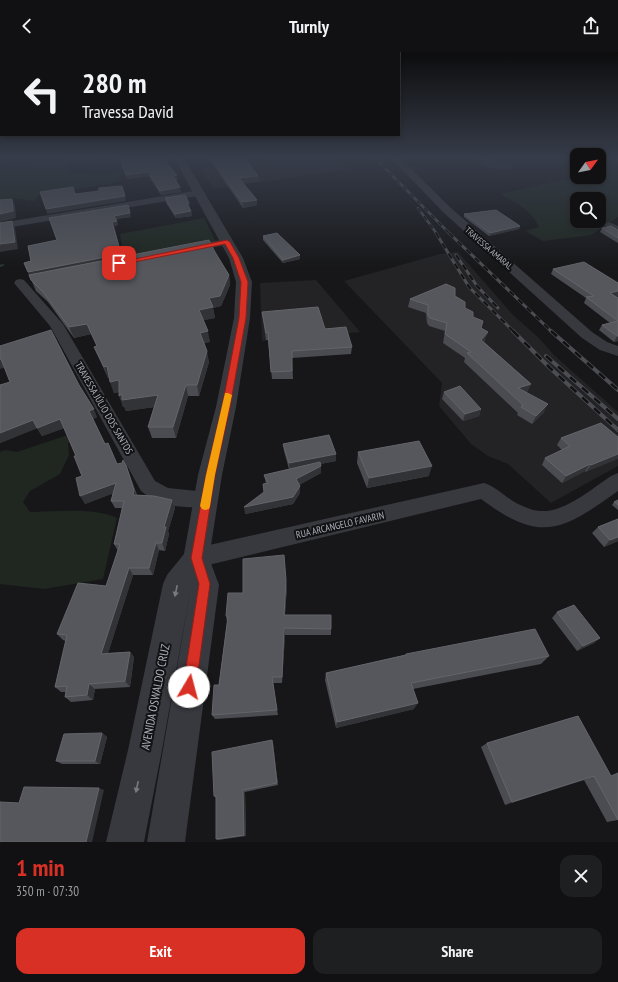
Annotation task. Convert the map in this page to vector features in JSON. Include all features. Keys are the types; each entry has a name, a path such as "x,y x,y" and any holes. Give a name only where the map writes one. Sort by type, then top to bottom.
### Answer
{"street":[{"path":"0,226 189,195"},
{"name":"AVENIDA OSWALDO CRUZ","path":"125,842 145,750 177,584 196,558 242,318 244,282 236,258 201,195"},
{"name":"TRAVESSA AMARAL","path":"432,195 597,343 608,349 618,351"},
{"path":"173,252 227,242"},
{"name":"TRAVESSA JÚLIO DOS SANTOS","path":"27,281 56,324 148,486 164,496 206,500"},
{"name":"RUA ARCANGELO FAVARIN","path":"196,558 484,491 511,509 524,515 541,520 564,516 618,482"},
{"name":"AVENIDA OSWALDO CRUZ","path":"166,842 205,584 196,558"},
{"path":"145,750 181,746"}],"shaded area":[{"path":"0,195 39,195 34,201 9,198 0,202"},
{"path":"501,195 570,195 570,228 602,228 591,235 543,241 525,231 539,227 532,215"},
{"path":"606,195 618,195 618,217 606,225"},
{"path":"204,218 216,242 124,260 120,234"},
{"path":"458,252 513,315 538,337 555,356 618,412 618,466 551,503 508,464 488,456 471,444 439,406 442,383 344,281 440,254"},
{"path":"316,280 360,332 262,341 260,283"},
{"path":"71,434 77,436 68,443 69,455 60,474 30,491 23,502 30,512 86,511 97,512 117,518 103,579 44,589 0,584 0,452 5,450 17,452"}],"building":[{"path":"41,195 125,196 46,209"},
{"path":"185,195 189,203 187,204 191,211 175,214 165,198"},
{"path":"237,195 253,195 257,200 242,202"},
{"path":"12,199 13,211 0,214 0,200"},
{"path":"128,205 130,213 114,216 117,221 112,222 121,254 28,272 24,263 31,261 28,246 57,240 49,218"},
{"path":"496,210 520,226 490,233 464,214"},
{"path":"12,221 15,242 0,244 0,223"},
{"path":"611,226 618,230 618,238 602,228"},
{"path":"277,233 300,255 283,260 263,236"},
{"path":"209,240 229,275 220,296 209,298 213,307 199,310 208,331 200,333 207,351 197,385 186,385 173,427 148,427 158,395 122,400 122,394 119,396 119,380 110,382 107,366 104,367 94,347 97,346 87,324 69,327 43,292 31,280 29,275"},
{"path":"584,262 618,283 618,291 610,293 618,298 618,321 586,297 594,296 553,269"},
{"path":"446,284 455,288 455,296 465,302 465,308 473,312 473,317 483,321 481,328 488,332 481,340 531,384 518,388 548,404 536,416 521,407 523,405 467,353 471,352 445,334 447,323 430,318 428,315 428,305 410,299"},
{"path":"318,307 325,329 346,327 352,347 292,351 292,371 271,372 268,332 266,333 262,312"},
{"path":"618,321 618,336 602,325"},
{"path":"51,330 79,385 94,409 89,411 105,444 108,443 117,464 122,463 123,460 126,465 134,490 133,495 154,496 172,500 164,527 166,527 162,543 156,543 149,568 129,568 101,654 130,652 125,681 89,684 87,695 65,697 67,686 55,687 67,635 57,634 78,583 106,586 120,544 114,544 124,501 111,501 116,483 80,496 76,478 82,476 74,456 76,456 60,419 37,428 33,420 0,433 0,385 10,382 0,359 0,346"},
{"path":"460,386 481,409 465,414 444,392"},
{"path":"601,423 618,437 618,454 591,465 590,464 566,476 545,458 570,446 561,438"},
{"path":"329,435 336,454 289,463 283,444"},
{"path":"419,441 432,466 369,478 358,452"},
{"path":"320,462 321,466 296,479 300,486 293,497 244,507 264,492 263,484 268,483 264,475"},
{"path":"618,519 618,537 610,540 598,527"},
{"path":"284,555 286,580 284,615 331,615 331,629 284,628 282,677 272,677 277,710 212,715 214,685 219,685 228,617 226,616 228,593 243,593 243,559"},
{"path":"574,605 600,638 583,646 557,612"},
{"path":"535,629 549,656 411,683 418,703 337,722 326,673 406,654"},
{"path":"578,716 611,776 618,773 618,820 594,776 512,802 487,743"},
{"path":"102,733 95,761 56,761 64,734"},
{"path":"272,740 277,783 243,790 244,835 216,839 216,796 214,796 212,752"},
{"path":"24,787 99,788 86,842 0,842 0,802 19,803"}],"railway":[{"path":"411,195 449,233"},
{"path":"418,208 437,234"},
{"path":"436,233 469,287 550,368 618,430"},
{"path":"449,233 552,332"},
{"path":"456,255 477,286 498,308"},
{"path":"551,331 618,390"},
{"path":"546,356 618,419"}],"slow traffic":[{"path":"205,506 210,475 228,395"}],"route":[{"path":"119,263 227,242 236,258 244,282 242,318 226,407 210,475 196,558 205,584 189,687"}]}
